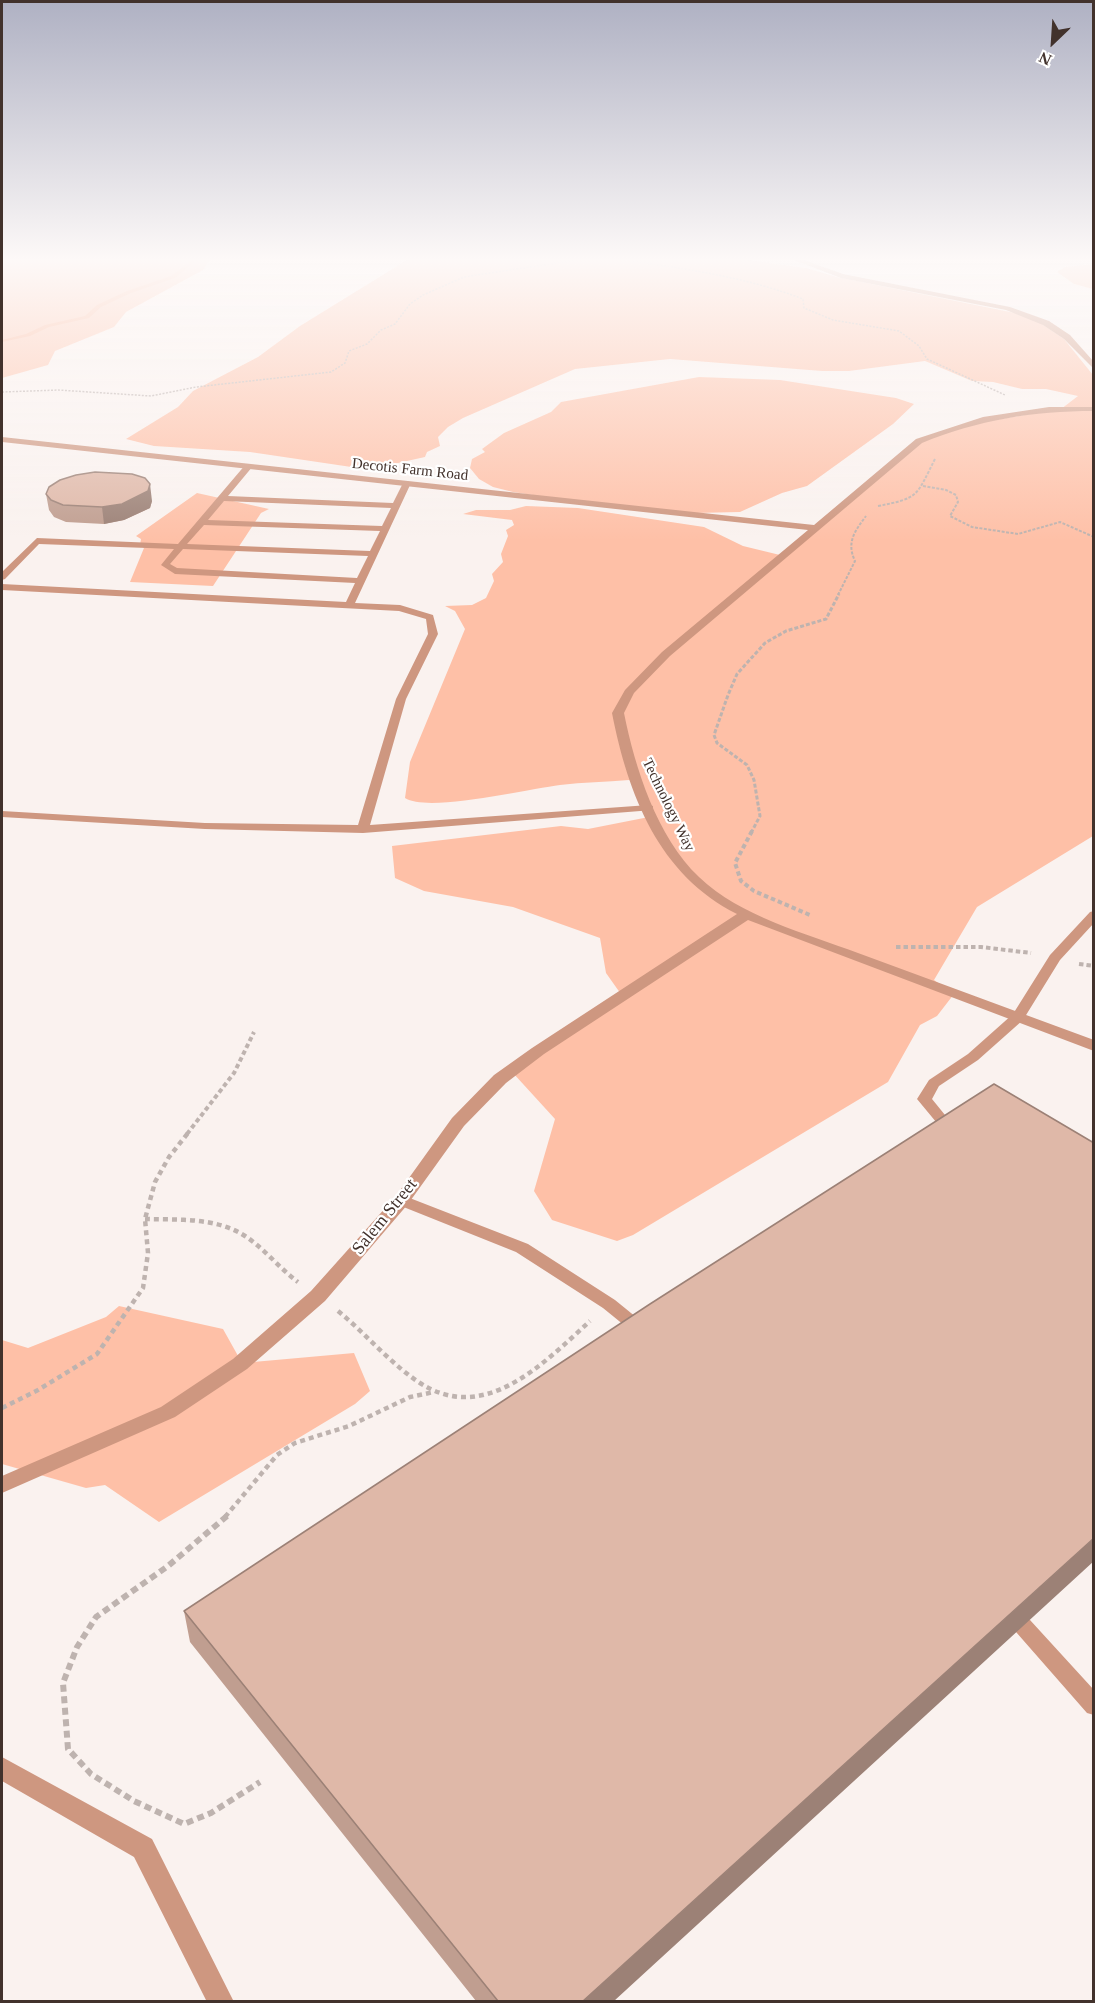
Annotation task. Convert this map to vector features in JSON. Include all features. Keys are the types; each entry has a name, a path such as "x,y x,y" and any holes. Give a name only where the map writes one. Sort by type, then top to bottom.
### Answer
{"street":[{"path":"1082,353 1094,367"},
{"path":"1059,409 1090,399"},
{"name":"Technology Way","path":"1059,409 1034,411 961,425 919,441 666,654 622,702 618,713 632,772 674,856 693,879 746,915 1094,1046"},
{"path":"1059,409 1094,409"},
{"name":"Decotis Farm Road","path":"2,439 816,528"},
{"name":"Salem Street","path":"2,1485 168,1412 240,1364 318,1296 402,1200 458,1122 500,1079 538,1051 746,915"},
{"path":"2,1768 143,1848 221,2001"}],"lane":[{"path":"249,466 165,565 175,571 360,581"},
{"path":"349,605 407,483"},
{"path":"221,498 396,506"},
{"path":"201,522 384,530"},
{"path":"2,577 38,541 181,544 373,554"},
{"path":"2,587 400,608 430,617 433,634 401,699 363,829"},
{"path":"2,814 205,826 363,829 650,808"},
{"path":"955,1136 924,1099 934,1083 973,1057 1018,1017 1055,958 1094,915"},
{"path":"402,1200 522,1248 609,1304 648,1335"},
{"path":"1023,1626 1094,1706"}],"path":[{"path":"2,392 58,390 131,397 196,387 292,380 332,372 345,363 348,353"},
{"path":"924,353 927,359 975,383 1000,392 1034,411"},
{"path":"871,508 885,503 908,500 917,495 933,460 941,454"},
{"path":"923,486 956,495 958,502 950,516 956,523 1010,534 1028,533 1050,522 1060,522 1068,524 1079,534 1094,537"},
{"path":"815,916 754,891 741,881 735,863 760,816 754,780 747,765 717,743 714,735 736,675 751,658 772,639 787,631 817,625 826,619 855,561 849,550 851,535 868,514"},
{"path":"895,947 943,948 984,945 1094,966"},
{"path":"2,1408 38,1390 97,1354 143,1288 148,1253 145,1218 155,1182 169,1156 234,1072 254,1032"},
{"path":"145,1218 200,1221 230,1228 245,1236 282,1270 376,1343 417,1382 434,1392 460,1397 487,1395 526,1377 609,1304"},
{"path":"260,1782 211,1813 184,1824 134,1801 91,1774 68,1749 63,1716 63,1683 77,1647 96,1617 168,1566 223,1520 277,1455 295,1443 320,1433 349,1426 410,1397 434,1392"}],"shaded area":[{"path":"2,353 54,353 48,365 2,378"},
{"path":"263,353 1076,353 1093,375 1093,836 977,907 934,980 954,994 937,1016 920,1025 888,1082 633,1235 617,1241 552,1220 534,1191 555,1119 513,1073 623,997 606,973 600,938 513,907 424,891 395,878 392,846 561,826 588,829 654,816 635,782 629,780 560,785 456,802 417,802 405,798 410,762 465,629 455,611 445,606 472,605 486,598 494,581 492,574 503,562 501,554 508,536 506,530 514,525 512,520 463,514 476,510 510,510 526,506 578,508 704,527 743,546 780,555 916,444 958,426 1061,409 1078,396 1046,389 1022,389 993,382 972,381 925,361 849,371 822,371 670,359 575,369 463,418 448,427 438,437 440,446 427,452 425,457 389,465 358,468 250,452 154,446 126,439 178,407 193,391"},
{"path":"699,377 780,380 896,398 914,404 893,424 807,486 782,493 740,512 695,513 565,500 513,492 493,487 479,479 470,468 472,459 485,452 482,449 504,433 551,412 561,402"},
{"path":"197,493 269,509 261,513 213,586 130,582 144,548 140,545 141,539 136,536"},
{"path":"119,1306 223,1329 242,1363 354,1353 370,1391 355,1404 159,1522 105,1485 86,1488 2,1464 2,1340 28,1348 106,1317"}],"building":[{"path":"95,472 132,474 145,478 150,484 148,491 122,504 102,507 63,505 51,500 46,494 49,487 60,480"},
{"path":"994,1084 1094,1143 1094,1538 583,2001 498,2001 184,1611 650,1304"}]}
